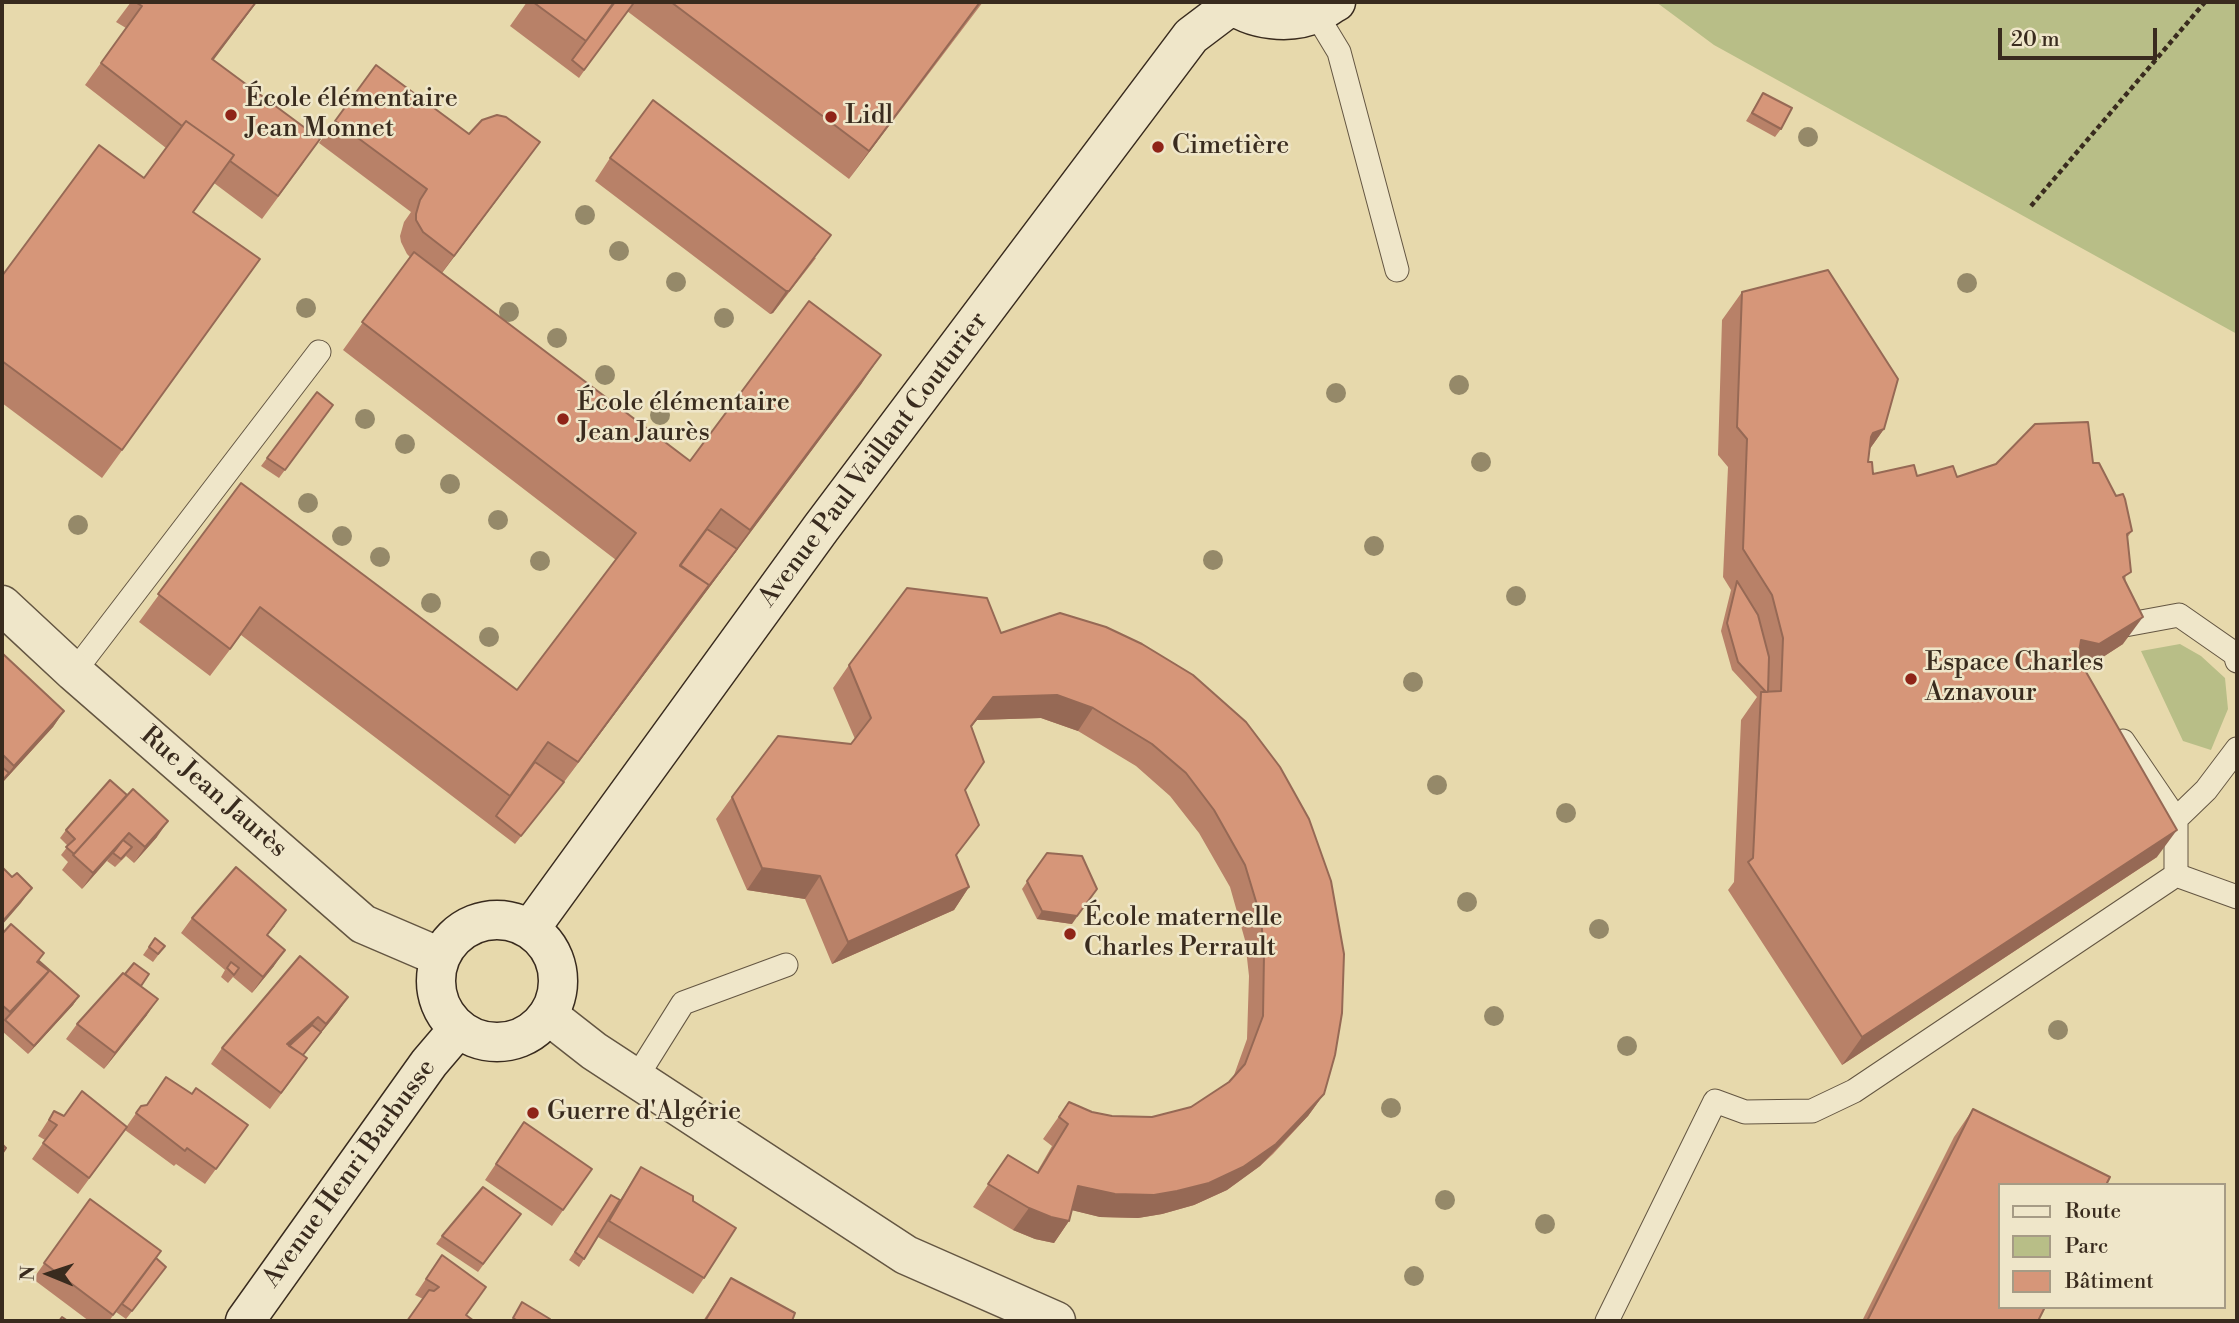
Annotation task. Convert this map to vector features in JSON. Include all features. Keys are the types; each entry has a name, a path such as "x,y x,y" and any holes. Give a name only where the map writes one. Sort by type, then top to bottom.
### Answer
{"street":[{"path":"1230,3 1258,17 1287,20 1326,8"},
{"name":"Avenue Paul Vaillant Couturier","path":"530,929 821,528 1191,36 1230,3"},
{"name":"Rue Jean Jaurès","path":"2,605 74,672 363,924 440,957"},
{"path":"489,919 510,920 530,929 545,942 555,959 559,978 556,998 548,1015 534,1030 516,1039 495,1043 475,1039 458,1028 444,1014 437,996 435,976 440,957 451,939 469,925 489,919"},
{"path":"548,1015 594,1051 906,1255 1056,1321"},
{"name":"Avenue Henri Barbusse","path":"245,1321 429,1063 458,1028"}],"lane":[{"path":"1326,8 1397,270"},
{"path":"74,672 319,352"},
{"path":"2114,627 2179,615 2235,653 2237,661"},
{"path":"2121,738 2176,819 2176,875"},
{"path":"2176,819 2206,790 2237,749"},
{"path":"2176,875 2237,897"},
{"path":"1607,1321 1716,1101 1745,1112 1812,1111 1854,1091 2176,875"},
{"path":"636,1078 683,1003 786,965"}],"path":[{"path":"2031,206 2205,2"}],"green space":[{"path":"1656,2 2237,2 2237,334 1714,45"},
{"path":"2180,644 2201,656 2225,678 2228,709 2211,750 2183,741 2141,651"}],"building":[{"path":"135,2 256,2 212,59 320,139 278,196 230,161 234,155 186,121 182,126 101,63 142,6"},
{"path":"533,2 614,2 586,41"},
{"path":"615,2 633,4 584,70 572,60"},
{"name":"Lidl","path":"671,2 980,2 869,151"},
{"path":"376,65 469,134 482,120 497,115 506,117 540,142 454,256 423,232 416,220 420,200 427,189 335,121"},
{"path":"1763,93 1792,108 1781,129 1752,113"},
{"path":"653,100 831,235 789,291 610,158"},
{"path":"186,121 234,155 193,212 260,259 122,450 2,361 2,276 99,145 144,178"},
{"path":"414,252 690,461 809,301 881,355 750,530 721,509 680,565 709,585 578,762 548,742 510,796 260,607 230,649 158,594 241,483 517,690 636,533 362,322"},
{"name":"Espace Charles Aznavour","path":"1828,270 1898,379 1884,429 1873,433 1871,437 1868,462 1872,462 1873,474 1914,465 1917,476 1953,466 1957,477 1996,464 2035,424 2088,422 2093,463 2099,463 2116,496 2123,494 2125,499 2132,531 2127,534 2131,572 2123,577 2143,617 2099,644 2081,640 2078,658 2177,830 1862,1037 1748,862 1753,858 1761,692 1781,691 1783,638 1772,595 1743,549 1747,439 1737,427 1742,292"},
{"path":"317,392 333,405 285,470 267,458"},
{"path":"707,529 737,549 695,604 709,585 680,566"},
{"path":"1737,581 1758,615 1769,657 1768,692 1738,662 1727,623"},
{"path":"907,588 987,598 1001,633 1060,613 1106,627 1142,644 1193,675 1246,722 1280,767 1309,819 1331,881 1344,954 1342,1013 1335,1055 1324,1094 1276,1144 1243,1167 1209,1183 1154,1195 1115,1194 1078,1186 1069,1221 1029,1208 988,1184 1008,1155 1038,1173 1068,1124 1059,1117 1069,1102 1092,1112 1112,1116 1152,1117 1191,1107 1229,1082 1245,1064 1263,1016 1264,954 1261,918 1245,865 1214,810 1186,773 1152,744 1093,708 1057,695 993,697 971,726 984,762 965,790 979,825 956,855 969,887 848,942 820,876 762,868 732,797 778,736 851,744 871,718 849,665"},
{"path":"2,653 64,711 14,766 2,754"},
{"path":"535,762 564,782 521,836 496,816"},
{"path":"2,767 9,773 2,781"},
{"path":"110,780 127,795 74,854 66,847 75,839 66,830"},
{"path":"133,789 168,821 145,847 129,833 93,873 73,855"},
{"path":"123,840 132,847 121,859 113,853"},
{"path":"1047,853 1082,856 1097,889 1077,916 1042,911 1027,881"},
{"path":"2,867 12,877 17,873 32,888 2,922"},
{"path":"236,867 286,910 267,935 285,950 263,977 192,918"},
{"path":"11,924 44,953 37,962 49,971 10,1012 2,1005 2,934"},
{"path":"155,938 165,946 158,954 149,947"},
{"path":"300,956 348,997 326,1024 318,1017 287,1044 307,1058 281,1093 222,1048"},
{"path":"39,961 79,996 34,1046 5,1020 49,971"},
{"path":"231,962 239,968 234,975 227,968"},
{"path":"134,963 149,974 141,986 125,974"},
{"path":"123,973 158,999 115,1053 77,1024"},
{"path":"312,1025 321,1032 303,1055 289,1046"},
{"path":"166,1077 192,1094 196,1088 248,1125 216,1169 187,1148 185,1151 136,1113 141,1106 147,1105"},
{"path":"82,1091 127,1127 89,1178 43,1143 57,1125 49,1120 54,1111 64,1116"},
{"path":"1973,1109 2110,1177 2107,1183 1997,1183 1997,1309 2044,1309 2038,1321 1867,1321"},
{"path":"524,1122 592,1169 563,1210 496,1164"},
{"path":"641,1167 693,1196 693,1201 736,1228 704,1278 609,1221"},
{"path":"483,1187 521,1214 483,1264 442,1236"},
{"path":"611,1195 620,1200 584,1259 575,1252"},
{"path":"90,1199 161,1251 113,1315 44,1263"},
{"path":"442,1255 486,1287 466,1315 474,1321 407,1321 429,1290 434,1291 439,1287 426,1279"},
{"path":"156,1258 166,1267 132,1311 122,1304"},
{"path":"731,1278 795,1313 792,1321 705,1321"},
{"path":"522,1302 550,1319 518,1321 513,1318"}],"place":[{"name":"École élémentaire Jean Monnet","path":"231,115"},
{"name":"Lidl","path":"831,117"},
{"name":"Cimetière","path":"1158,147"},
{"name":"École élémentaire Jean Jaurès","path":"563,419"},
{"name":"Espace Charles Aznavour","path":"1911,679"},
{"name":"École maternelle Charles Perrault","path":"1070,934"},
{"name":"Guerre d'Algérie","path":"533,1113"}]}
